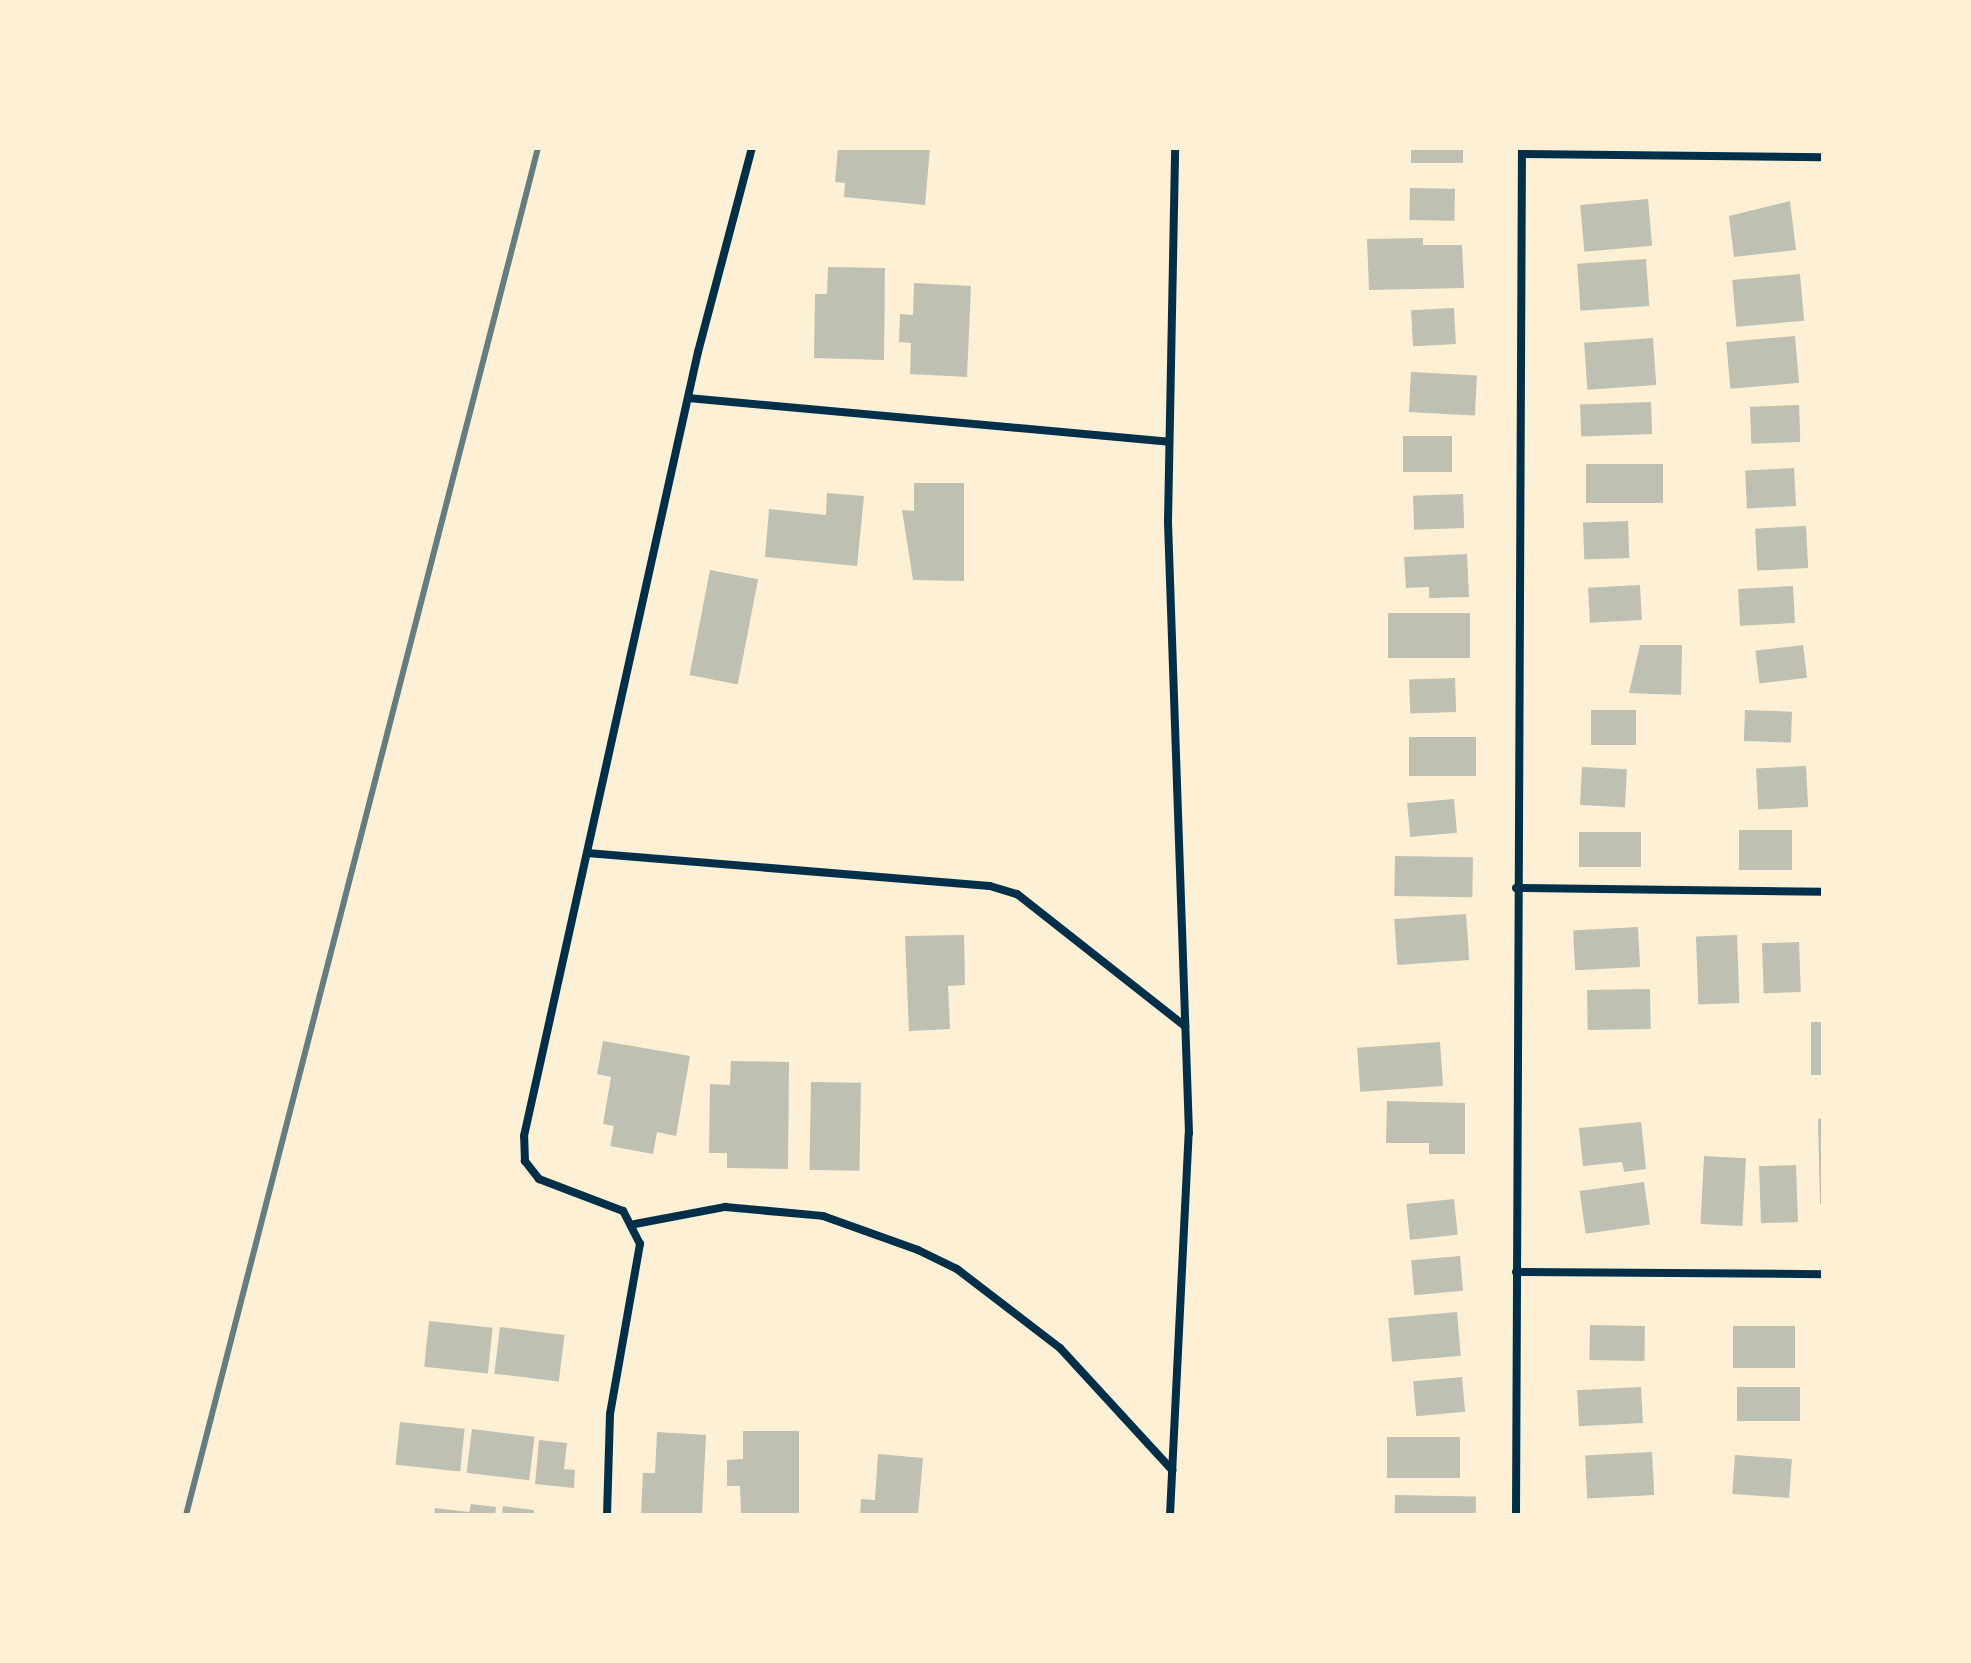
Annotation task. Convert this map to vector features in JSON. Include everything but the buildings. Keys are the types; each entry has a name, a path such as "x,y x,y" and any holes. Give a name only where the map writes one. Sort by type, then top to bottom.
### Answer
{"street":[{"path":"607,1515 610,1414 640,1244 635,1224 623,1211 556,1189 525,1161 587,853 688,398 752,148"},
{"path":"1170,1515 1189,1133 1169,442 1175,148"},
{"path":"1516,1515 1516,888 1522,151 1823,157"},
{"path":"688,398 1169,442"},
{"path":"587,853 1003,890 1185,1026"},
{"path":"1516,888 1823,892"},
{"path":"635,1224 725,1207 823,1216 918,1250 957,1269 1060,1348 1173,1471"},
{"path":"1516,1272 1823,1274"}],"railway":[{"path":"186,1515 538,148"}]}
